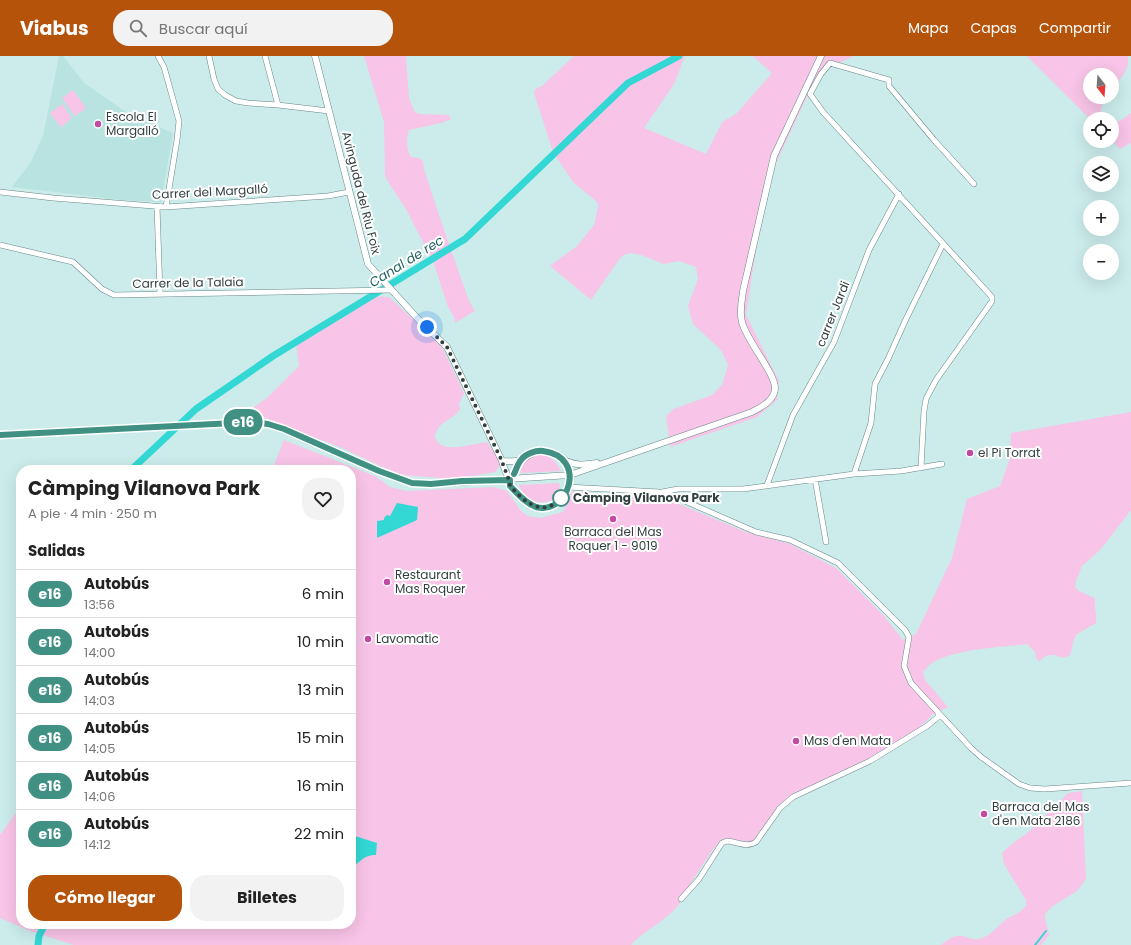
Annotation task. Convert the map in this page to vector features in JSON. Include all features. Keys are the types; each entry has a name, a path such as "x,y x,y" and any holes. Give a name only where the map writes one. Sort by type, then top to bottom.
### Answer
{"street":[{"path":"158,56 164,66 178,121 177,140 166,206"},
{"path":"209,56 214,79 218,89 225,95 248,103 329,111"},
{"path":"266,56 278,105"},
{"name":"Avinguda del Riu Foix","path":"315,56 368,264 391,290 447,347 502,461 505,473 510,480 510,486 529,503 543,508 548,507 560,500 568,487"},
{"path":"0,435 253,422 268,424 298,435 394,478 412,483 431,484 570,475 752,412 764,406 771,398 775,389 772,378 742,323 740,311 743,291 774,156 807,92 821,56"},
{"path":"807,92 813,90 821,74 830,63 889,80 889,86 934,140 974,184"},
{"path":"807,92 823,112 992,297 992,301 936,380 926,399 920,468"},
{"name":"Carrer del Margalló","path":"0,192 53,198 166,206 328,196 349,192"},
{"name":"carrer Jardi","path":"767,485 793,415 834,342 862,267 878,231 899,194"},
{"path":"157,206 160,294"},
{"path":"854,474 871,423 875,384 943,244"},
{"name":"Carrer de la Talaia","path":"0,245 73,262 102,289 114,294 391,290"},
{"path":"502,461 511,462 520,460 530,453 541,450 554,454 570,464 584,465 608,462"},
{"path":"560,458 566,464 570,475 568,487 659,492 671,495 756,532 790,540 838,563 905,630 908,637 908,647 904,660 904,666 911,683 981,757 1019,784 1030,788 1045,789 1131,783"},
{"path":"510,480 515,473 520,460"},
{"path":"659,492 678,489 743,489 854,474 901,471 942,464"},
{"path":"815,479 826,542"},
{"path":"682,899 699,879 722,843 727,841 744,845 752,845 756,842 780,808 793,797 870,761 927,726 938,717 938,713"}],"shaded area":[{"name":"Escola El Margalló","path":"59,56 63,56 84,83 129,114 173,133 161,202 122,200 12,187 31,162 43,136"},
{"path":"364,56 406,56 409,99 415,112 419,114 449,115 451,119 441,123 409,130 407,144 411,157 419,158 423,161 424,169 442,224 469,301 475,311 455,323 454,317 448,307 434,264 407,211 385,175 384,122"},
{"path":"574,56 685,56 674,84 644,128 706,154 722,122 736,114 772,73 752,56 853,56 817,75 766,185 746,315 779,381 777,400 757,417 670,447 666,416 674,409 712,395 722,385 728,365 721,350 693,324 688,306 698,279 696,267 679,261 664,264 641,255 631,253 626,254 622,256 591,300 550,266 577,246 594,225 598,207 597,202 573,182 553,152 534,93 536,88 541,87"},
{"path":"1027,56 1128,56 1126,70 1119,80 1119,68 1083,68 1083,104 1102,104 1101,112 1083,112"},
{"path":"73,90 86,108 75,116 62,98"},
{"path":"62,104 72,118 61,127 50,113"},
{"path":"1131,113 1131,143 1120,149 1119,121"},
{"path":"366,296 389,297 441,345 464,393 459,404 460,409 455,415 439,427 435,434 435,438 441,445 447,447 461,447 487,442 498,459 500,465 495,472 456,479 400,475 342,448 263,417 255,411 254,407 267,398 299,366 296,343"},
{"name":"Càmping Vilanova Park","path":"1131,412 1131,510 1101,549 1082,566 1075,587 1079,591 1095,598 1096,623 1077,634 1074,639 1070,655 1063,658 1050,655 1039,662 1035,652 1027,644 959,653 933,662 923,672 925,680 948,707 932,715 920,727 866,761 786,799 752,842 722,839 714,848 675,909 631,945 74,945 25,929 356,929 356,468 375,476 390,487 406,491 494,487 507,491 521,511 528,516 540,518 563,512 572,491 667,499 746,532 790,544 836,568 883,615 902,640 916,634 952,558 967,499 1000,486 1010,458 1011,433"},
{"name":"Càmping Vilanova Park","path":"284,440 347,465 274,465"},
{"path":"540,453 553,460 561,471 520,473 526,460"},
{"path":"559,483 560,490 558,495 554,499 543,502 536,502 525,497 519,485"},
{"path":"1082,791 1086,879 1077,891 1053,906 1045,914 1049,935 1041,945 941,945 956,936 975,939 982,938 993,931 1006,919 1019,912 1026,906 1026,900 1004,864 1002,853 1026,834 1068,793"},
{"name":"Càmping Vilanova Park","path":"16,813 16,925 0,918 0,835"}],"water":[{"path":"397,503 418,507 417,520 377,538 377,521 384,520 387,515 390,516"},
{"path":"356,836 377,843 376,855 365,858 356,864"}],"waterway":[{"name":"Canal de rec","path":"136,465 196,409 273,356 465,239 628,83 679,56"},
{"name":"Canal de rec","path":"38,945 39,936 42,929"},
{"path":"1035,945 1046,931"}],"bus line":[{"name":"e16","path":"0,435 200,424 253,422 268,424 284,429 334,450 394,478 412,483 431,484 462,481 510,480 510,486 519,495 536,507 543,508 555,504 560,500 568,487 570,475 566,464 560,458 554,454 541,450 530,453 520,460 514,474"}],"place":[{"name":"Escola El Margalló","path":"98,124"},
{"name":"el Pi Torrat","path":"970,453"},
{"name":"Càmping Vilanova Park","path":"561,498"},
{"name":"Barraca del Mas Roquer 1 - 9019","path":"613,519"},
{"name":"Restaurant Mas Roquer","path":"387,582"},
{"name":"Lavomatic","path":"368,639"},
{"name":"Mas d'en Mata","path":"796,741"},
{"name":"Barraca del Mas d'en Mata 2186","path":"984,814"}],"route":[{"path":"427,327 447,347 502,461 505,473 510,480 510,486 519,495 536,507 548,507 555,504 561,498"}]}
